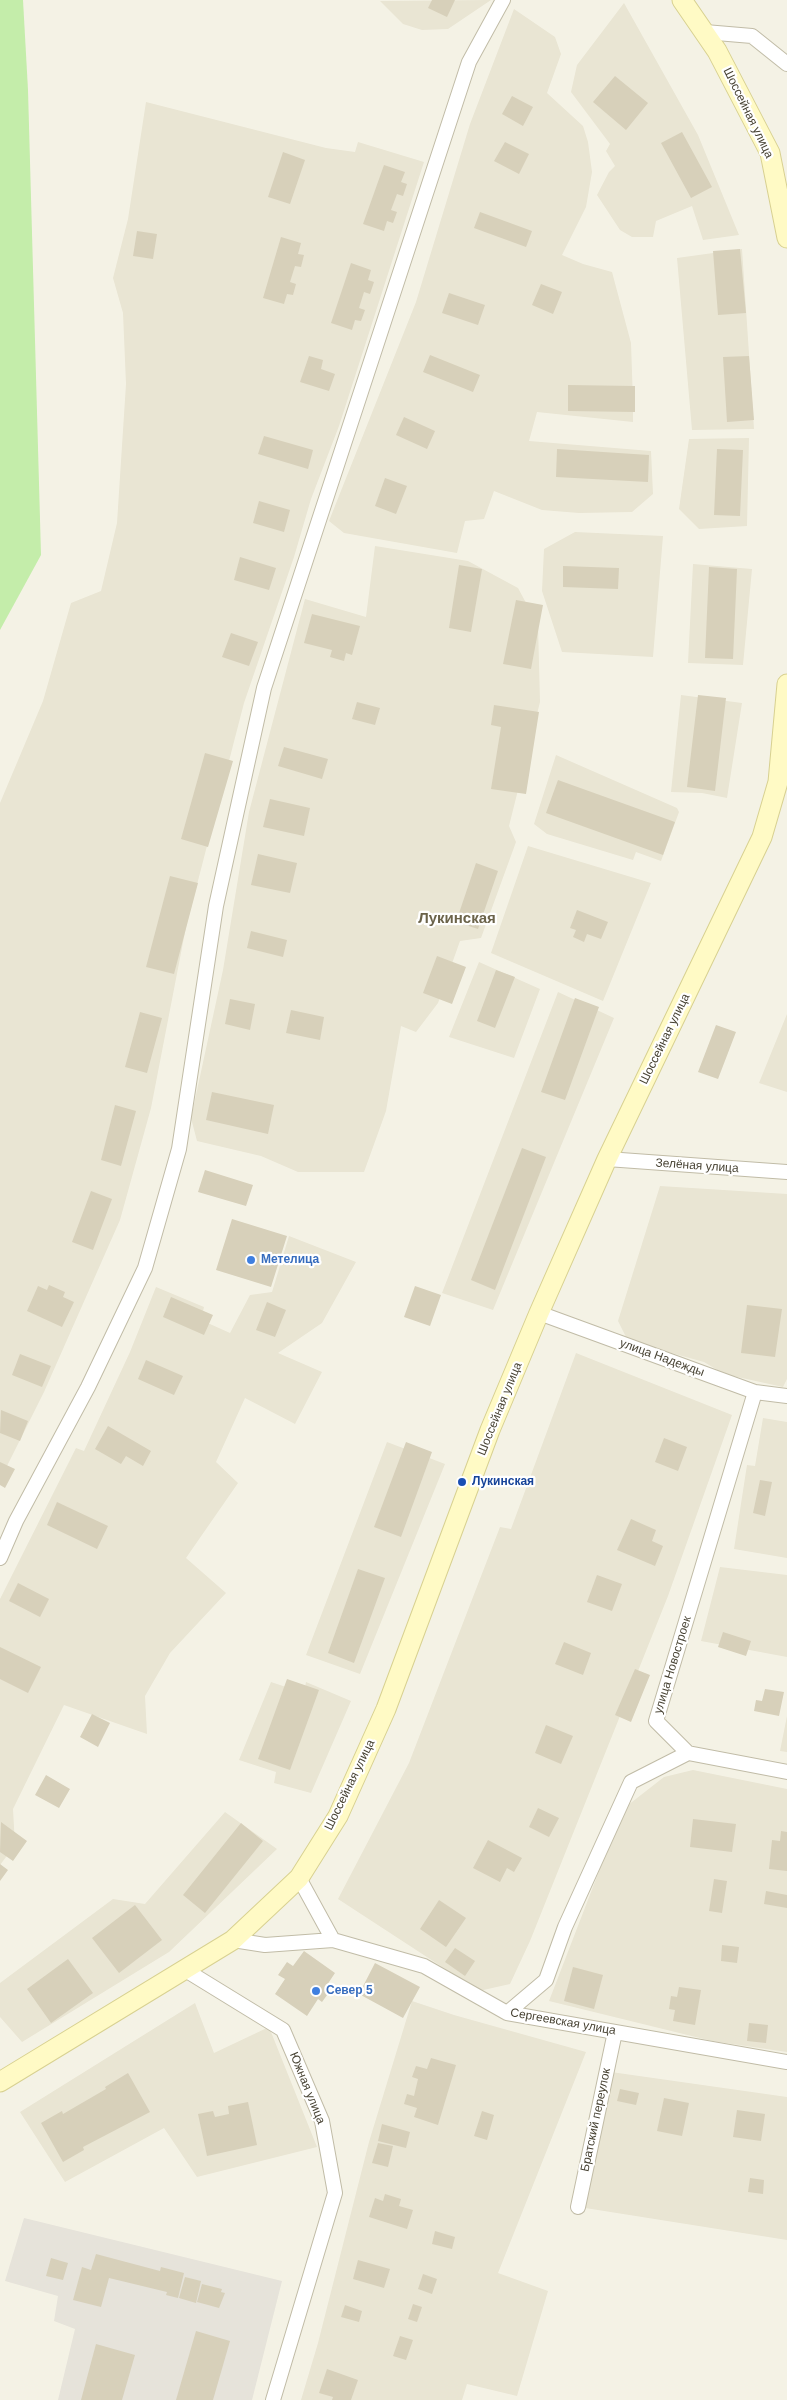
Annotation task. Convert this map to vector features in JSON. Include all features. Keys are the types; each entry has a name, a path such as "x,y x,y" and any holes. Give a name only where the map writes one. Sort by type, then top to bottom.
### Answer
{"main road":[{"name":"Шоссейная улица","path":"682,0 718,51 770,153 787,238"},
{"name":"Шоссейная улица","path":"0,2082 187,1971 233,1940 299,1878 338,1816 386,1709 490,1430 539,1313 606,1159 762,837 778,782 787,684"}],"street":[{"path":"0,1558 16,1521 88,1387 145,1268 179,1149 216,906 264,688 469,62 504,0"},
{"path":"705,32 752,36 787,64"},
{"name":"Зелёная улица","path":"606,1159 787,1172"},
{"name":"улица Надежды","path":"539,1313 755,1392 787,1396"},
{"name":"улица Новостроек","path":"688,1753 656,1721 755,1392"},
{"path":"507,2013 546,1980 565,1927 631,1782 688,1753 787,1772"},
{"path":"233,1940 265,1945 334,1940 299,1878"},
{"name":"Сергеевская улица","path":"334,1940 424,1966 507,2013 787,2062"},
{"name":"Южная улица","path":"187,1971 283,2030 322,2121 335,2193 274,2400"},
{"name":"Братский переулок","path":"578,2207 615,2032"}],"shaded area":[{"path":"491,0 448,29 422,30 403,24 380,1"},
{"path":"624,3 698,135 739,235 703,240 692,206 656,221 653,237 632,237 620,230 597,195 609,172 615,166 606,151 610,144 571,92 577,65"},
{"path":"514,9 555,37 561,54 547,93 583,126 588,142 592,172 586,207 562,255 583,264 612,272 631,343 633,422 537,412 529,441 651,451 653,494 632,512 579,513 542,510 494,491 484,519 465,521 457,553 344,533 329,521 416,302 470,124"},
{"path":"146,102 326,148 355,152 358,142 424,162 339,426 311,499 294,557 244,703 186,927 151,1108 120,1220 44,1392 0,1480 0,803 43,701 71,603 101,591 117,523 126,384 123,313 113,278 128,219"},
{"path":"742,249 754,429 692,430 677,258"},
{"path":"749,438 747,526 699,529 679,509 689,439"},
{"path":"575,532 663,536 653,657 562,652 542,591 544,549"},
{"path":"375,546 468,561 518,588 538,625 540,702 509,826 516,842 481,938 460,941 438,1003 416,1032 401,1026 386,1111 364,1172 298,1172 261,1156 197,1141 191,1118 223,970 249,812 305,599 366,617"},
{"path":"693,564 752,569 743,665 688,663"},
{"path":"681,695 742,703 727,798 702,793 671,792"},
{"path":"556,755 677,808 679,812 661,861 636,852 633,860 547,834 534,824"},
{"path":"528,846 651,883 603,1001 491,953"},
{"path":"479,962 540,989 514,1058 449,1037"},
{"path":"558,992 614,1018 493,1310 442,1293"},
{"path":"787,1014 787,1092 759,1083"},
{"path":"660,1186 787,1194 787,1379 783,1387 724,1374 704,1362 628,1341 618,1321"},
{"path":"289,1236 356,1262 322,1323 278,1353 322,1372 295,1424 245,1398 216,1462 238,1483 186,1558 226,1593 170,1653 145,1696 147,1734 64,1705 13,1809 15,1845 0,1865 0,1599 76,1448 84,1451 130,1352 156,1287 204,1307 201,1320 230,1333 250,1295 272,1292"},
{"path":"576,1353 732,1415 668,1596 530,1941 510,1984 479,1991 338,1899 409,1763 500,1527 511,1529"},
{"path":"763,1418 787,1422 787,1558 734,1549 747,1465 755,1466"},
{"path":"387,1442 445,1464 360,1674 306,1655"},
{"path":"720,1567 787,1575 787,1657 701,1641"},
{"path":"271,1682 304,1693 306,1682 351,1701 311,1793 274,1783 276,1772 239,1760"},
{"path":"787,1716 787,1752 780,1751"},
{"path":"693,1770 787,1789 787,2052 712,2041 549,2001 623,1809 664,1777"},
{"path":"225,1812 277,1849 169,1952 22,2042 0,2017 0,1983 113,1899 145,1904"},
{"path":"412,2001 454,2015 586,2052 498,2273 548,2291 517,2396 467,2384 462,2400 301,2400 318,2343 369,2142"},
{"path":"195,2003 214,2053 269,2027 317,2147 197,2177 164,2128 65,2182 20,2112"},
{"path":"611,2072 787,2097 787,2240 579,2207"},
{"path":"24,2218 282,2281 252,2400 58,2400 75,2329 54,2321 58,2296 5,2281"}],"green space":[{"path":"0,0 23,0 28,90 41,555 0,630"}],"building":[{"path":"432,0 455,0 447,17 428,8"},
{"path":"615,76 648,103 626,130 593,102"},
{"path":"512,96 533,107 523,126 502,114"},
{"path":"682,132 712,187 691,198 661,143"},
{"path":"505,142 529,154 519,174 494,161"},
{"path":"283,152 305,160 290,204 268,197"},
{"path":"384,165 405,172 401,182 407,184 403,196 397,194 391,210 397,212 393,223 387,221 384,231 363,224"},
{"path":"480,212 532,231 526,247 474,228"},
{"path":"137,231 157,234 153,259 133,256"},
{"path":"281,237 301,243 298,254 304,255 301,267 295,266 290,282 296,284 293,295 287,294 284,304 263,298"},
{"path":"740,249 746,313 718,315 713,251"},
{"path":"351,263 371,270 368,280 374,282 370,294 364,292 359,308 365,310 361,321 355,320 352,330 331,323"},
{"path":"541,284 562,292 553,314 532,305"},
{"path":"449,293 485,305 478,325 442,313"},
{"path":"430,355 480,375 473,392 423,372"},
{"path":"309,356 323,360 321,369 335,374 329,391 300,382"},
{"path":"749,356 754,420 727,422 723,357"},
{"path":"568,385 635,386 635,412 568,411"},
{"path":"404,417 435,431 427,449 396,435"},
{"path":"264,436 313,450 308,469 258,454"},
{"path":"557,449 649,455 648,482 556,477"},
{"path":"717,449 743,450 740,516 714,515"},
{"path":"385,478 407,486 396,514 375,506"},
{"path":"259,501 290,510 284,532 253,523"},
{"path":"240,557 276,568 269,590 234,580"},
{"path":"459,565 482,569 471,632 449,628"},
{"path":"563,566 619,568 618,589 563,587"},
{"path":"709,567 737,569 733,659 705,658"},
{"path":"516,600 543,605 531,669 503,664"},
{"path":"312,614 360,626 352,655 346,653 344,661 330,657 332,650 304,643"},
{"path":"231,633 258,642 249,666 222,657"},
{"path":"698,695 726,698 715,791 687,787"},
{"path":"357,702 380,708 375,725 352,719"},
{"path":"494,705 539,712 526,794 491,789 501,727 491,725"},
{"path":"284,747 328,759 322,779 278,766"},
{"path":"205,753 233,761 208,847 181,839"},
{"path":"558,780 675,822 663,855 546,813"},
{"path":"270,799 310,808 304,836 263,827"},
{"path":"258,854 297,863 290,893 251,885"},
{"path":"476,863 498,871 478,929 456,922"},
{"path":"170,876 198,883 174,974 146,967"},
{"path":"577,910 608,922 601,939 587,934 584,942 573,937 576,930 570,928"},
{"path":"251,931 287,940 283,957 247,948"},
{"path":"437,956 466,967 452,1004 423,993"},
{"path":"496,970 515,977 495,1028 477,1021"},
{"path":"575,998 599,1007 565,1100 541,1092"},
{"path":"230,999 255,1004 250,1030 225,1024"},
{"path":"291,1010 324,1017 320,1040 286,1033"},
{"path":"140,1012 162,1018 147,1073 125,1067"},
{"path":"716,1025 736,1032 718,1079 698,1072"},
{"path":"212,1092 274,1105 268,1134 206,1120"},
{"path":"115,1105 136,1111 121,1166 101,1160"},
{"path":"522,1148 546,1157 495,1290 471,1280"},
{"path":"205,1170 253,1185 246,1206 198,1192"},
{"path":"91,1191 112,1199 93,1250 72,1242"},
{"path":"232,1219 287,1236 271,1287 216,1270"},
{"path":"49,1285 65,1292 63,1297 74,1302 62,1327 27,1311 38,1286 47,1290"},
{"path":"415,1286 441,1295 430,1326 404,1317"},
{"path":"171,1297 213,1315 204,1335 163,1317"},
{"path":"267,1302 286,1310 275,1337 256,1330"},
{"path":"747,1305 782,1309 775,1357 741,1353"},
{"path":"20,1354 51,1366 42,1387 12,1375"},
{"path":"146,1360 183,1376 174,1395 138,1379"},
{"path":"1,1410 28,1421 20,1441 0,1433"},
{"path":"108,1426 151,1451 143,1466 126,1456 121,1464 95,1449"},
{"path":"664,1438 687,1447 678,1471 655,1462"},
{"path":"406,1442 432,1452 401,1537 374,1527"},
{"path":"0,1462 15,1469 5,1488 0,1485"},
{"path":"760,1480 772,1482 765,1516 753,1513"},
{"path":"57,1502 108,1526 97,1549 47,1525"},
{"path":"631,1519 656,1530 652,1541 663,1546 655,1566 617,1550"},
{"path":"358,1569 385,1578 354,1663 328,1653"},
{"path":"597,1575 622,1584 612,1611 587,1602"},
{"path":"18,1583 49,1599 40,1617 9,1601"},
{"path":"723,1632 751,1641 746,1656 718,1647"},
{"path":"564,1642 591,1653 583,1675 555,1664"},
{"path":"0,1647 41,1667 28,1693 0,1679"},
{"path":"635,1669 650,1675 631,1722 615,1715"},
{"path":"287,1679 319,1690 290,1770 258,1759"},
{"path":"765,1689 784,1692 779,1716 754,1711 756,1700 762,1701"},
{"path":"92,1714 110,1723 98,1747 80,1737"},
{"path":"546,1725 573,1736 561,1764 535,1753"},
{"path":"46,1775 70,1789 59,1808 35,1795"},
{"path":"538,1808 559,1818 549,1837 529,1827"},
{"path":"693,1819 736,1824 732,1852 690,1847"},
{"path":"1,1822 27,1841 13,1861 0,1852"},
{"path":"241,1823 263,1841 205,1913 183,1895"},
{"path":"781,1831 787,1832 787,1871 769,1869 772,1840 780,1841"},
{"path":"488,1840 522,1858 514,1872 507,1868 500,1882 473,1868"},
{"path":"0,1864 8,1870 0,1881"},
{"path":"714,1879 727,1881 722,1913 709,1911"},
{"path":"766,1891 787,1895 787,1908 764,1904"},
{"path":"439,1900 466,1918 446,1947 420,1929"},
{"path":"135,1905 162,1940 119,1973 92,1938"},
{"path":"722,1945 739,1947 737,1963 721,1961"},
{"path":"455,1948 475,1961 465,1976 445,1962"},
{"path":"304,1951 335,1973 325,1988 330,1991 322,2002 318,1999 307,2016 275,1994 285,1979 278,1975 287,1962 293,1966"},
{"path":"68,1959 93,1993 51,2023 27,1989"},
{"path":"375,1963 420,1987 403,2018 359,1994"},
{"path":"573,1967 603,1975 594,2009 564,2001"},
{"path":"679,1987 701,1990 695,2025 673,2021 675,2010 669,2009 671,1996 677,1997"},
{"path":"749,2023 768,2025 766,2043 747,2041"},
{"path":"431,2058 456,2065 438,2125 414,2117 417,2108 404,2104 407,2094 414,2096 418,2079 412,2077 416,2066 427,2069"},
{"path":"128,2073 150,2112 83,2147 84,2150 63,2162 41,2123 62,2111 63,2114 106,2089 105,2087"},
{"path":"620,2089 639,2093 636,2105 617,2101"},
{"path":"664,2098 689,2103 682,2136 657,2131"},
{"path":"248,2102 257,2145 207,2156 198,2114 213,2111 215,2117 229,2114 228,2106"},
{"path":"737,2110 765,2114 761,2141 733,2137"},
{"path":"482,2111 494,2115 487,2140 474,2136"},
{"path":"382,2124 410,2132 406,2148 378,2141"},
{"path":"378,2143 393,2146 388,2167 372,2163"},
{"path":"750,2178 764,2180 763,2194 748,2192"},
{"path":"385,2194 401,2199 399,2206 413,2210 407,2229 369,2217 375,2198 383,2201"},
{"path":"435,2231 455,2237 452,2249 432,2244"},
{"path":"96,2254 160,2271 161,2267 184,2273 178,2298 166,2295 167,2292 109,2278 101,2307 73,2300 82,2267 91,2270"},
{"path":"51,2258 68,2263 63,2280 46,2276"},
{"path":"358,2260 390,2269 384,2288 353,2279"},
{"path":"423,2274 437,2279 432,2294 418,2289"},
{"path":"185,2277 201,2281 196,2303 179,2298"},
{"path":"202,2284 222,2289 221,2292 225,2293 219,2308 197,2302"},
{"path":"413,2304 422,2307 417,2322 408,2319"},
{"path":"345,2305 362,2311 359,2322 341,2317"},
{"path":"196,2331 230,2341 213,2400 176,2400"},
{"path":"400,2336 413,2340 406,2360 393,2356"},
{"path":"96,2344 135,2355 122,2400 81,2400"},
{"path":"327,2369 358,2380 351,2400 332,2400 333,2397 319,2393"}],"place":[{"name":"Метелица","path":"251,1260"},
{"name":"Лукинская","path":"462,1482"},
{"name":"Север 5","path":"316,1991"}],"district":[{"name":"Лукинская","path":"457,919"}]}
